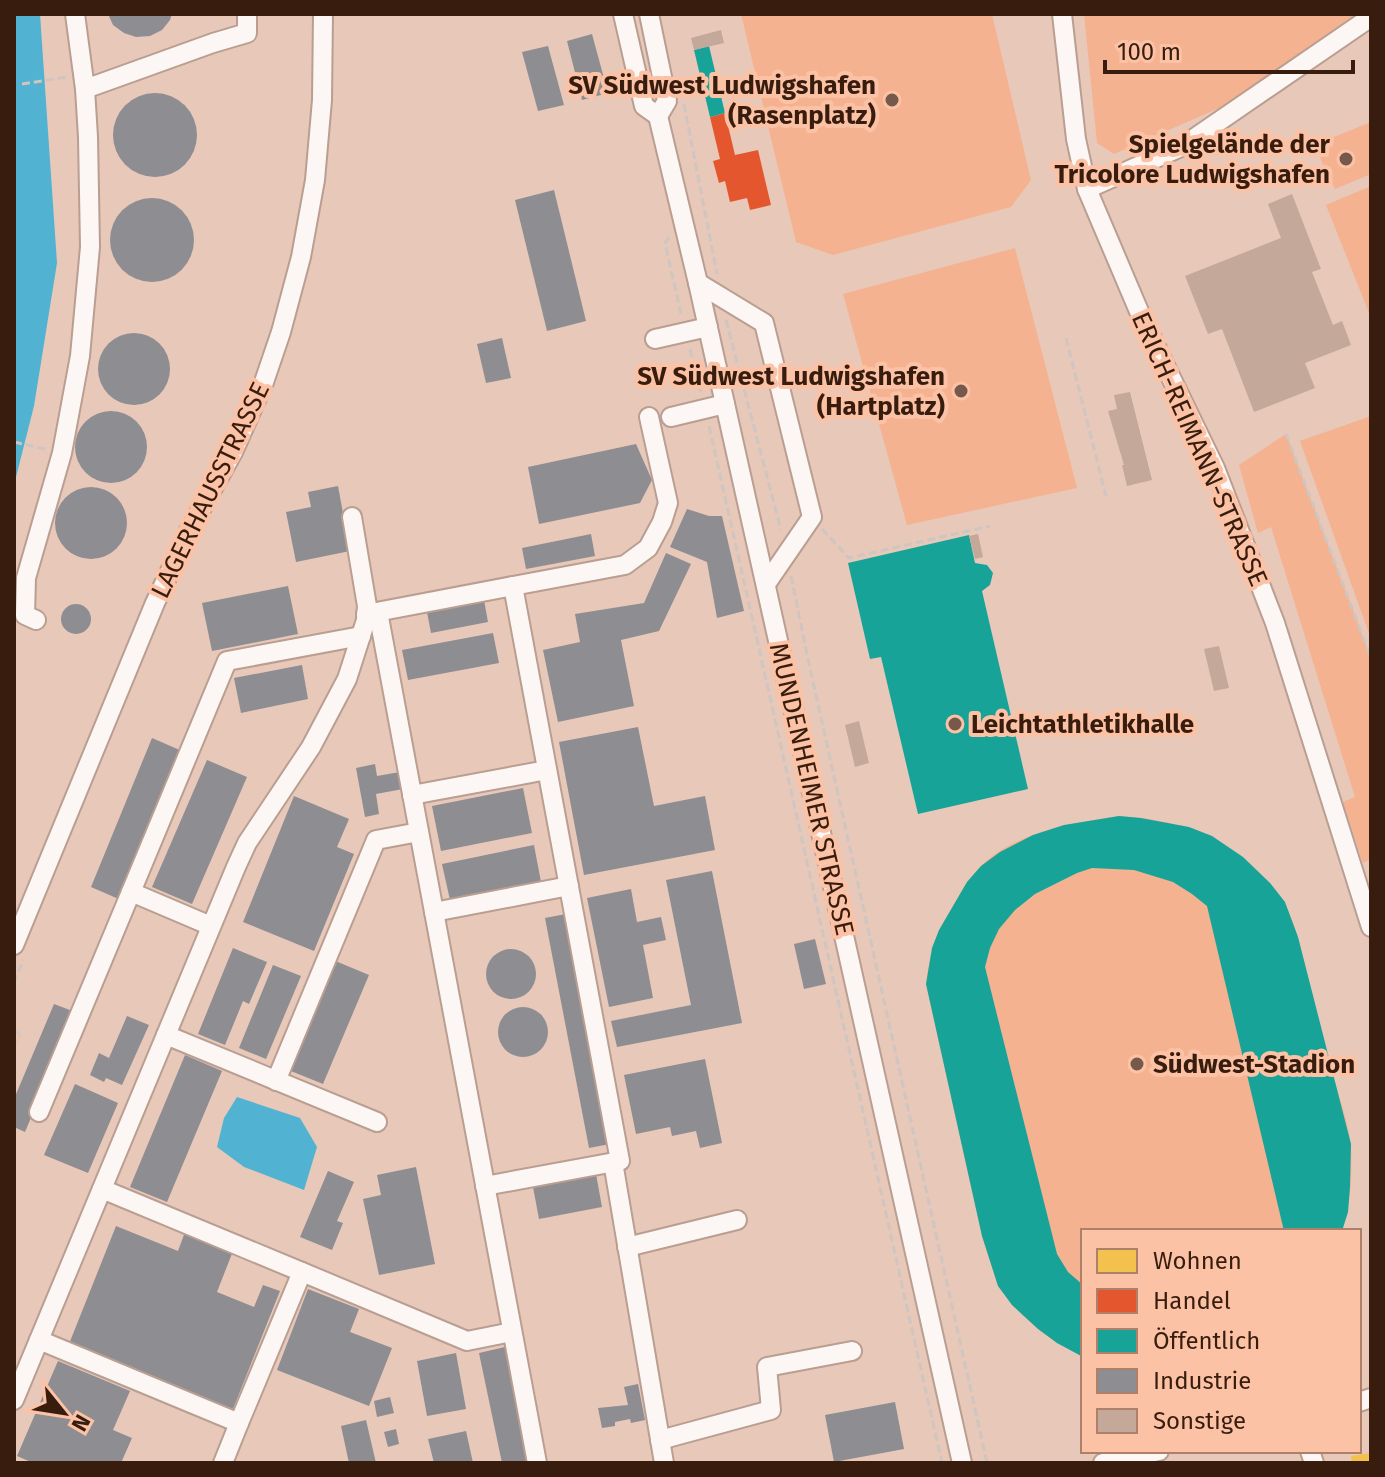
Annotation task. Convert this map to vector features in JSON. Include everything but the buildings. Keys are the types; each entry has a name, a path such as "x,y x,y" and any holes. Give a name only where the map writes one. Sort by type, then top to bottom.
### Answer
{"street":[{"path":"36,620 25,615 26,578 62,453 80,356 90,247 89,83 75,14"},
{"path":"89,83 247,33 247,14"},
{"name":"LAGERHAUSSTRASSE","path":"14,945 155,603 190,529 233,452 281,332 301,257 315,180 322,100 323,14"},
{"name":"MUNDENHEIMER STRASSE","path":"623,14 644,106 658,116 683,218 962,1463"},
{"name":"MUNDENHEIMER STRASSE","path":"649,14 667,101 658,116"},
{"name":"ERICH-REIMANN-STRASSE","path":"1062,14 1076,139 1087,189 1141,316 1215,468 1275,623 1371,927"},
{"path":"1087,189 1183,146 1371,17"},
{"path":"698,283 764,323 812,517 766,584"},
{"path":"655,339 708,327"},
{"path":"671,417 725,404"},
{"path":"372,613 625,565 648,548 668,503 649,417"},
{"path":"352,517 367,606 372,613 412,795 537,1463"},
{"path":"485,1186 620,1161 513,586"},
{"path":"14,1400 247,843 321,729 347,679 372,613"},
{"path":"39,1112 227,661 361,636"},
{"path":"412,795 547,770"},
{"path":"276,1081 376,840 419,832"},
{"path":"434,912 569,886"},
{"path":"131,892 211,926"},
{"path":"166,1035 377,1122"},
{"path":"613,1162 664,1463"},
{"path":"102,1189 467,1341 512,1332"},
{"path":"627,1247 737,1220"},
{"path":"223,1463 302,1272"},
{"path":"39,1340 239,1423"},
{"path":"660,1440 771,1410 767,1367 852,1351"},
{"path":"1103,1463 1140,1459"}],"path":[{"path":"22,84 89,83"},
{"path":"683,218 665,243 942,1463"},
{"path":"1066,338 1106,496"},
{"path":"1286,434 1371,658"},
{"path":"14,442 62,453"},
{"path":"829,539 849,558 990,526"},
{"path":"907,1103 987,1463"}],"shaded area":[{"name":"SV Südwest Ludwigshafen (Rasenplatz)","path":"741,14 992,14 1031,180 1011,207 833,255 796,242"},
{"path":"1084,14 1363,14 1226,105 1114,154 1097,143"},
{"name":"Spielgelände der Tricolore Ludwigshafen","path":"1371,122 1371,174 1335,189 1314,145"},
{"path":"1371,186 1371,318 1326,205"},
{"name":"SV Südwest Ludwigshafen (Hartplatz)","path":"1015,248 1077,488 907,525 843,294"},
{"path":"1371,416 1371,639 1300,441"},
{"path":"1286,434 1371,658 1371,859 1363,863 1343,802 1355,797 1271,527 1258,533 1239,465"},
{"name":"Südwest-Stadion","path":"1119,816 1183,826 1236,852 1269,882 1285,905 1295,929 1351,1147 1350,1190 1342,1229 1081,1229 1081,1355 1038,1329 1012,1305 998,1286 982,1236 926,984 942,926 972,876 1010,845 1063,826"}],"water":[{"path":"14,14 40,14 57,263 34,406 14,485"},
{"path":"237,1097 300,1118 317,1147 304,1190 244,1167 217,1147 224,1118"}],"railway":[{"path":"14,1042 17,1035"}],"place":[{"name":"SV Südwest Ludwigshafen (Rasenplatz)","path":"892,100"},
{"name":"Spielgelände der Tricolore Ludwigshafen","path":"1346,159"},
{"name":"SV Südwest Ludwigshafen (Hartplatz)","path":"961,391"},
{"name":"Leichtathletikhalle","path":"955,724"},
{"name":"Südwest-Stadion","path":"1137,1064"}]}
